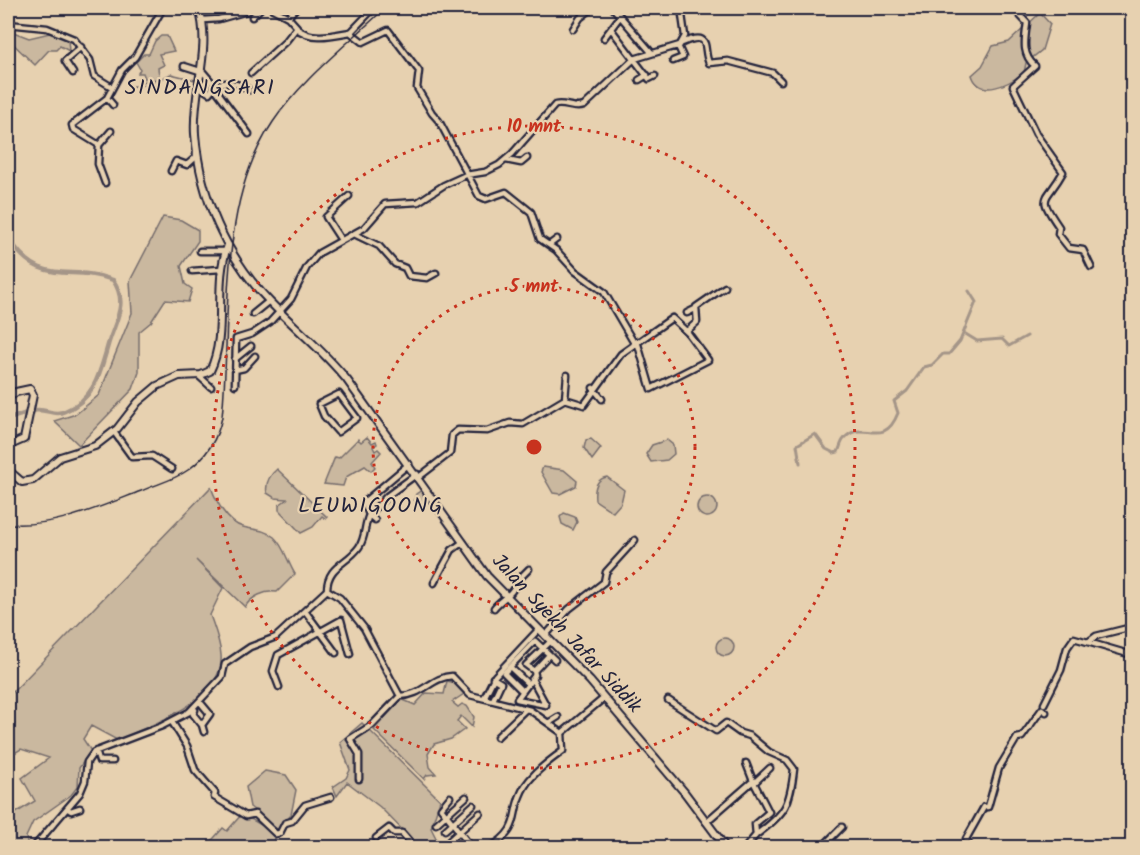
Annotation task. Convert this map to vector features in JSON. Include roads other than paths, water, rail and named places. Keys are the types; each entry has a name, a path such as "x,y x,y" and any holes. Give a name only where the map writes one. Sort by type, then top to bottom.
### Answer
{"main road":[{"name":"Jalan Syekh Jafar Siddik","path":"200,8 206,20 195,138 211,212 226,248 269,301 330,359 506,598 551,641 604,698 726,848"},
{"path":"8,470 22,482 30,481 58,458 92,448 114,432 138,402 157,386 179,376 199,376 210,371 217,354 221,269 226,248"},
{"path":"8,398 28,388 33,395 28,427 22,440 8,446"}],"street":[{"path":"99,145 74,129 72,125 107,98 122,70 137,54 163,8"},
{"path":"206,20 259,8"},
{"path":"252,17 259,8"},
{"path":"271,8 288,17 303,34 323,36 351,32 374,8"},
{"path":"288,17 296,8"},
{"path":"573,29 580,18 593,8"},
{"path":"613,8 619,18 651,52"},
{"path":"674,61 683,56 680,45 685,36 681,8"},
{"path":"1013,8 1027,23 1024,47 1029,61 1035,66 1012,86 1036,134 1063,172 1046,196 1044,204 1049,216 1059,228 1059,235 1069,248 1083,250 1090,267"},
{"path":"604,38 619,18"},
{"path":"8,24 47,28 74,39 91,63 92,74 112,87"},
{"path":"251,73 280,48 296,28"},
{"path":"611,28 650,80 655,76"},
{"path":"351,32 363,42 386,30 390,32 419,71 417,88 439,121 466,175 481,198 486,199 506,192 527,207 533,215 538,237 549,244 575,271 604,292 635,342 648,385 652,389 708,360 687,331 672,318 635,342 621,354 582,405 565,399"},
{"path":"235,385 236,339 257,331 281,312 296,292 310,262 327,246 368,225 385,204 418,202 436,189 466,175 485,172 506,160 555,105 575,108 584,106 634,59 693,39 703,41 707,46 709,63 728,61 773,73 781,81"},
{"path":"73,73 65,61 81,46"},
{"path":"184,66 213,86 249,134"},
{"path":"639,80 647,75"},
{"path":"200,77 208,93 213,91 213,86"},
{"path":"213,86 221,82 240,84 249,90"},
{"path":"107,98 113,105"},
{"path":"105,183 99,164 99,145 111,131"},
{"path":"171,171 176,161 185,166 196,157 195,138"},
{"path":"506,160 521,163 527,158"},
{"path":"341,240 326,217 349,196"},
{"path":"354,234 379,246 394,264 406,268 409,276 427,278 436,273"},
{"path":"549,244 557,239"},
{"path":"200,251 226,248"},
{"path":"192,271 221,269"},
{"path":"687,313 725,287"},
{"path":"253,314 269,301"},
{"path":"687,331 697,323 695,309"},
{"path":"235,359 251,346"},
{"path":"235,370 244,368 255,356"},
{"path":"565,399 567,375"},
{"path":"199,376 211,387"},
{"path":"594,388 602,399"},
{"path":"345,400 356,392"},
{"path":"339,394 345,400 357,418 338,432 324,416 319,404 339,394"},
{"path":"204,732 193,713 222,677 225,664 250,647 276,637 327,590 327,580 332,570 350,558 362,542 369,515 387,496 450,453 452,435 458,430 487,431 510,423 523,424 565,399"},
{"path":"114,432 132,457 152,456 172,469"},
{"path":"375,520 369,515 364,502 409,464"},
{"path":"545,636 569,609 604,582 606,572 635,540"},
{"path":"434,583 452,550 463,542"},
{"path":"494,608 513,591 517,581 529,569"},
{"path":"506,572 517,581"},
{"path":"327,590 345,603 364,628 400,696"},
{"path":"305,611 336,653"},
{"path":"279,687 273,671 278,655 341,620 350,654"},
{"path":"1087,643 1096,636 1132,627"},
{"path":"484,698 493,678 539,629"},
{"path":"1044,704 1070,644 1075,638 1132,655"},
{"path":"522,691 504,672 535,640 555,660"},
{"path":"526,665 551,641"},
{"path":"532,679 546,705 518,700 534,672 549,655"},
{"path":"534,657 541,664"},
{"path":"519,658 534,672"},
{"path":"510,667 528,684"},
{"path":"359,779 359,754 350,739 372,725 400,696 424,691 437,680 450,676 456,678 469,694 526,709 550,722 562,733 563,751 525,785 513,826 502,839 489,848"},
{"path":"493,700 507,676"},
{"path":"493,678 501,683"},
{"path":"562,733 604,698"},
{"path":"668,700 716,731 726,723 740,733 750,736 769,752 787,760 794,769 792,795 789,802 745,848"},
{"path":"33,848 84,788 87,762 96,751 172,722 199,703"},
{"path":"199,703 210,714 202,725"},
{"path":"497,737 526,709"},
{"path":"971,848 966,838 984,807 988,807 999,767 1017,738 1022,738 1042,709 1046,712"},
{"path":"550,722 558,717"},
{"path":"172,722 188,746 195,770 215,793 214,797 246,816 256,814 261,822 276,834 280,833 285,823 292,821 304,806 331,797"},
{"path":"96,751 100,762 113,761"},
{"path":"746,763 769,812 755,824 756,835"},
{"path":"706,822 770,768"},
{"path":"450,797 441,806 445,816 472,848"},
{"path":"436,825 466,797"},
{"path":"445,830 473,805"},
{"path":"68,809 71,811 80,808"},
{"path":"449,841 480,813"},
{"path":"821,848 842,827"},
{"path":"376,838 389,828 394,833 402,833 415,848"}],"waterway":[{"path":"128,87 150,84 171,74 195,80"},
{"path":"8,237 32,264 56,272 97,275 113,280 120,296 117,320 99,375 90,392 75,406 61,412 38,410 8,419"},
{"path":"800,463 797,445 815,434 826,449 834,453 838,452 843,440 851,433 879,432 886,430 892,424 898,413 894,401 907,391 924,367 932,365 943,354 949,354 960,341 976,302 969,291"},
{"path":"964,333 977,341 1002,339 1009,346 1027,336"}],"railway":[{"path":"8,524 43,522 92,510 177,477 206,453 218,432 222,417 234,227 242,190 255,155 273,122 298,91 385,8"}],"district":[{"name":"SINDANGSARI","path":"200,88"},
{"name":"LEUWIGOONG","path":"371,506"}]}
